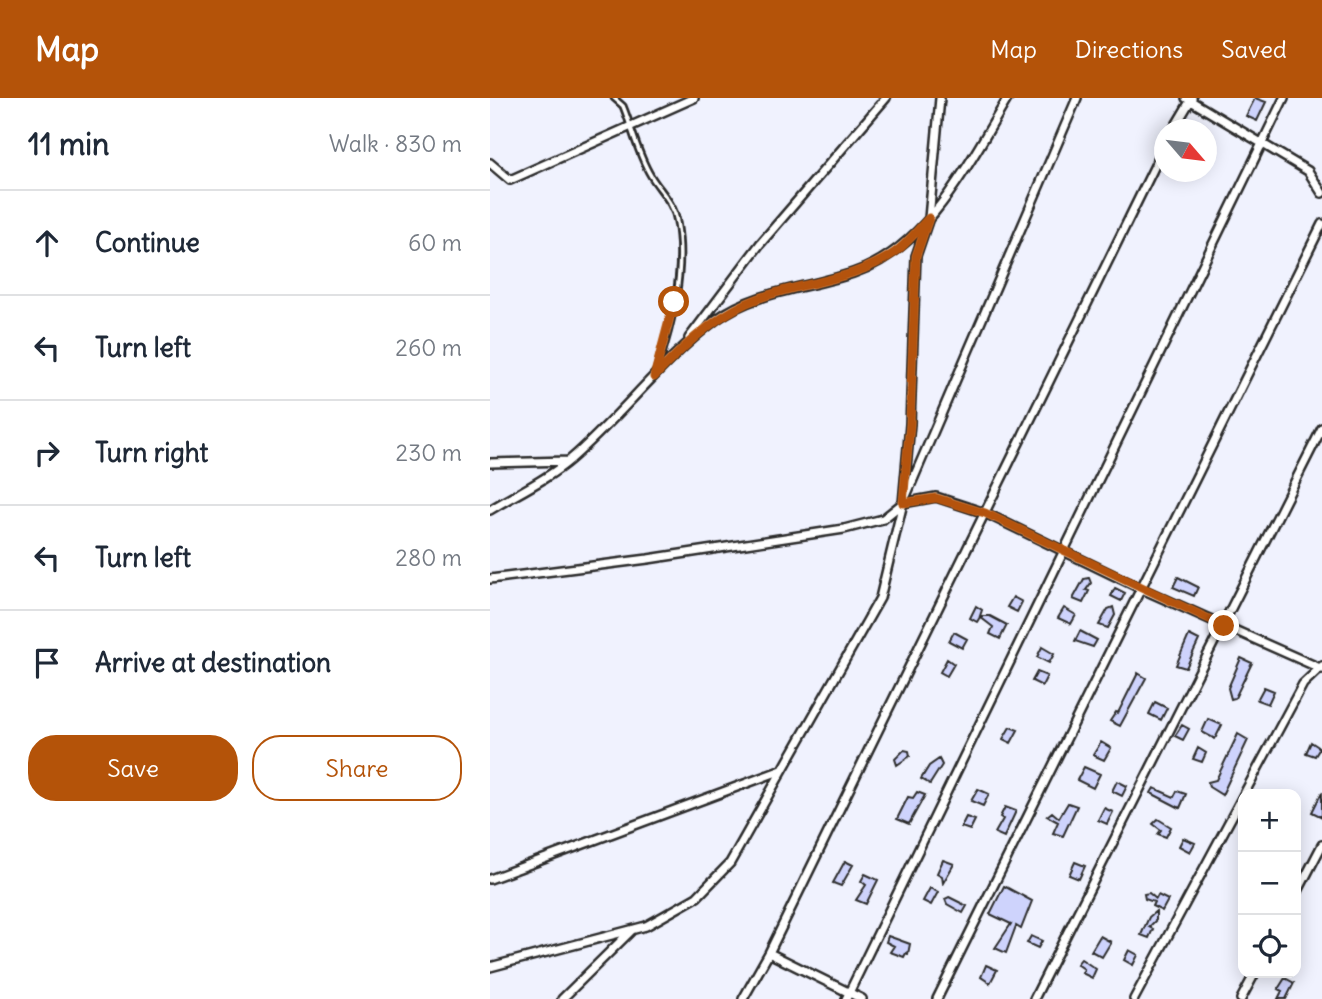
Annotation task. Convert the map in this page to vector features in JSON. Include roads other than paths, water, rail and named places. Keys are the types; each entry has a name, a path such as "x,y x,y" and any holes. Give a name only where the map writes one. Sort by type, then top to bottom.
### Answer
{"street":[{"path":"490,163 510,180 632,128 694,98"},
{"path":"675,355 760,244 886,98"},
{"path":"490,967 646,926 697,897 730,863 880,598 903,503 910,424 916,256 929,218 940,98"},
{"path":"490,510 569,461 675,355 721,316 749,302 855,272 895,252 929,218 1009,98"},
{"path":"490,579 648,559 844,529 883,519 903,503 1077,98"},
{"path":"848,995 1284,98"},
{"path":"1179,119 1189,99 1308,171 1322,193"},
{"path":"743,999 769,953 1154,167"},
{"path":"937,999 1322,224"},
{"path":"1034,999 1322,428"},
{"path":"490,463 569,461"},
{"path":"903,503 936,498 985,513 1142,589 1321,668 1303,684 1134,999"},
{"path":"490,879 783,770"},
{"path":"1301,885 1322,845"},
{"path":"562,999 632,930"},
{"path":"769,953 848,995 862,999"},
{"path":"1241,999 1252,978"}],"lane":[{"path":"614,98 623,106 650,175 669,200 677,220 679,248 676,291 666,342 654,377"}]}
